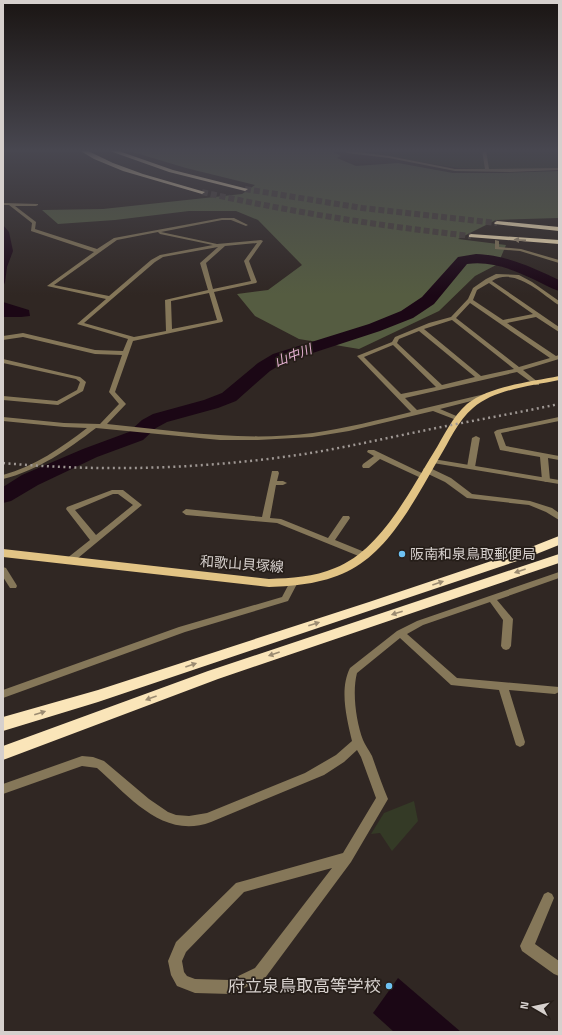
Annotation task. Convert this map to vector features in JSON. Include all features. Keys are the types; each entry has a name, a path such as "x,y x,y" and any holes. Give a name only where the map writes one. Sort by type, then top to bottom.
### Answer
{"highway":[{"path":"497,224 559,229"},
{"path":"470,236 559,242"},
{"path":"3,724 98,696 374,605 556,542"},
{"path":"3,752 220,672 558,558"}],"main road":[{"name":"和歌山貝塚線","path":"3,553 262,582 294,582 330,574 348,567 380,540 426,473 459,419 474,402 485,396 559,378"}],"street":[{"path":"3,204 36,206"},
{"path":"11,205 34,223 33,230 97,251"},
{"path":"110,298 50,286 97,251 116,239 222,219 232,219 246,225"},
{"path":"155,232 222,245"},
{"path":"130,340 131,338 80,324 153,261 162,256 222,245 261,241 246,261 254,282 168,300 169,332"},
{"path":"497,241 497,248 521,250 559,262"},
{"path":"130,340 220,321 204,263 222,245"},
{"path":"415,412 360,356 394,343 397,338 431,324 453,318 470,300 475,289 496,276 517,276 536,286 559,303"},
{"path":"488,280 559,330"},
{"path":"470,300 558,358"},
{"path":"503,322 536,315"},
{"path":"453,318 520,369 537,384"},
{"path":"420,329 480,378"},
{"path":"3,338 23,335 95,352 126,353"},
{"path":"102,426 123,404 112,392 130,340"},
{"path":"394,343 440,387"},
{"path":"399,396 520,369 558,358"},
{"path":"3,361 78,378 83,382 83,385 80,391 58,403 3,398"},
{"path":"3,419 64,425 102,426 220,438 258,438 312,435 349,429 432,407 485,396"},
{"path":"432,407 459,419"},
{"path":"559,419 497,432 503,448 559,458"},
{"path":"3,477 23,472 44,463 94,426"},
{"path":"471,467 476,438"},
{"path":"371,452 448,480 470,496 530,503 549,510 559,516"},
{"path":"366,466 379,456"},
{"path":"544,456 546,480"},
{"path":"433,461 559,482"},
{"path":"265,520 274,473"},
{"path":"273,482 283,483"},
{"path":"69,561 100,536 138,505 120,492 112,492 70,509 95,540"},
{"path":"186,512 278,521 364,555"},
{"path":"329,542 346,518"},
{"path":"3,570 13,586"},
{"path":"347,858 240,887 181,948 175,961 178,976 182,981 195,986 231,987 260,974 347,858 382,799 366,755 358,742 354,728 350,689 351,676 354,671 400,633 420,623 559,575"},
{"path":"3,694 182,629 285,599 294,582"},
{"path":"491,598 508,618 506,646"},
{"path":"400,633 455,682 555,690"},
{"path":"503,686 520,742"},
{"path":"3,789 82,761 93,762 100,764 162,816 179,821 198,821 317,774 340,760 358,742"},
{"path":"548,898 527,946 559,969"}],"green space":[{"path":"202,198 559,198 559,218 496,220 458,239 506,245 498,264 475,276 439,311 359,349 299,339 255,316 237,294 268,290 302,265 258,220 236,211 189,211 115,220 58,224 42,210 103,209"},
{"path":"414,801 418,821 392,851 380,833 371,834 384,813"}],"shaded area":[{"path":"3,225 9,232 13,251 7,267 3,287"},
{"path":"3,302 29,310 30,316 3,317"},
{"path":"398,978 461,1032 394,1032 373,1013"}],"waterway":[{"name":"山中川","path":"3,496 30,480 90,453 136,436 149,424 160,418 211,404 229,397 264,367 279,358 375,328 415,310 428,300 463,260 476,258 500,261 524,269 559,286"}],"tunnel":[{"path":"232,198 336,218 471,236"},
{"path":"302,198 362,208 497,223"}],"railway":[{"path":"3,463 77,468 151,468 261,460 328,450 559,404"}],"place":[{"name":"阪南和泉鳥取郵便局","path":"402,554"},
{"name":"府立泉鳥取高等学校","path":"389,986"}]}
